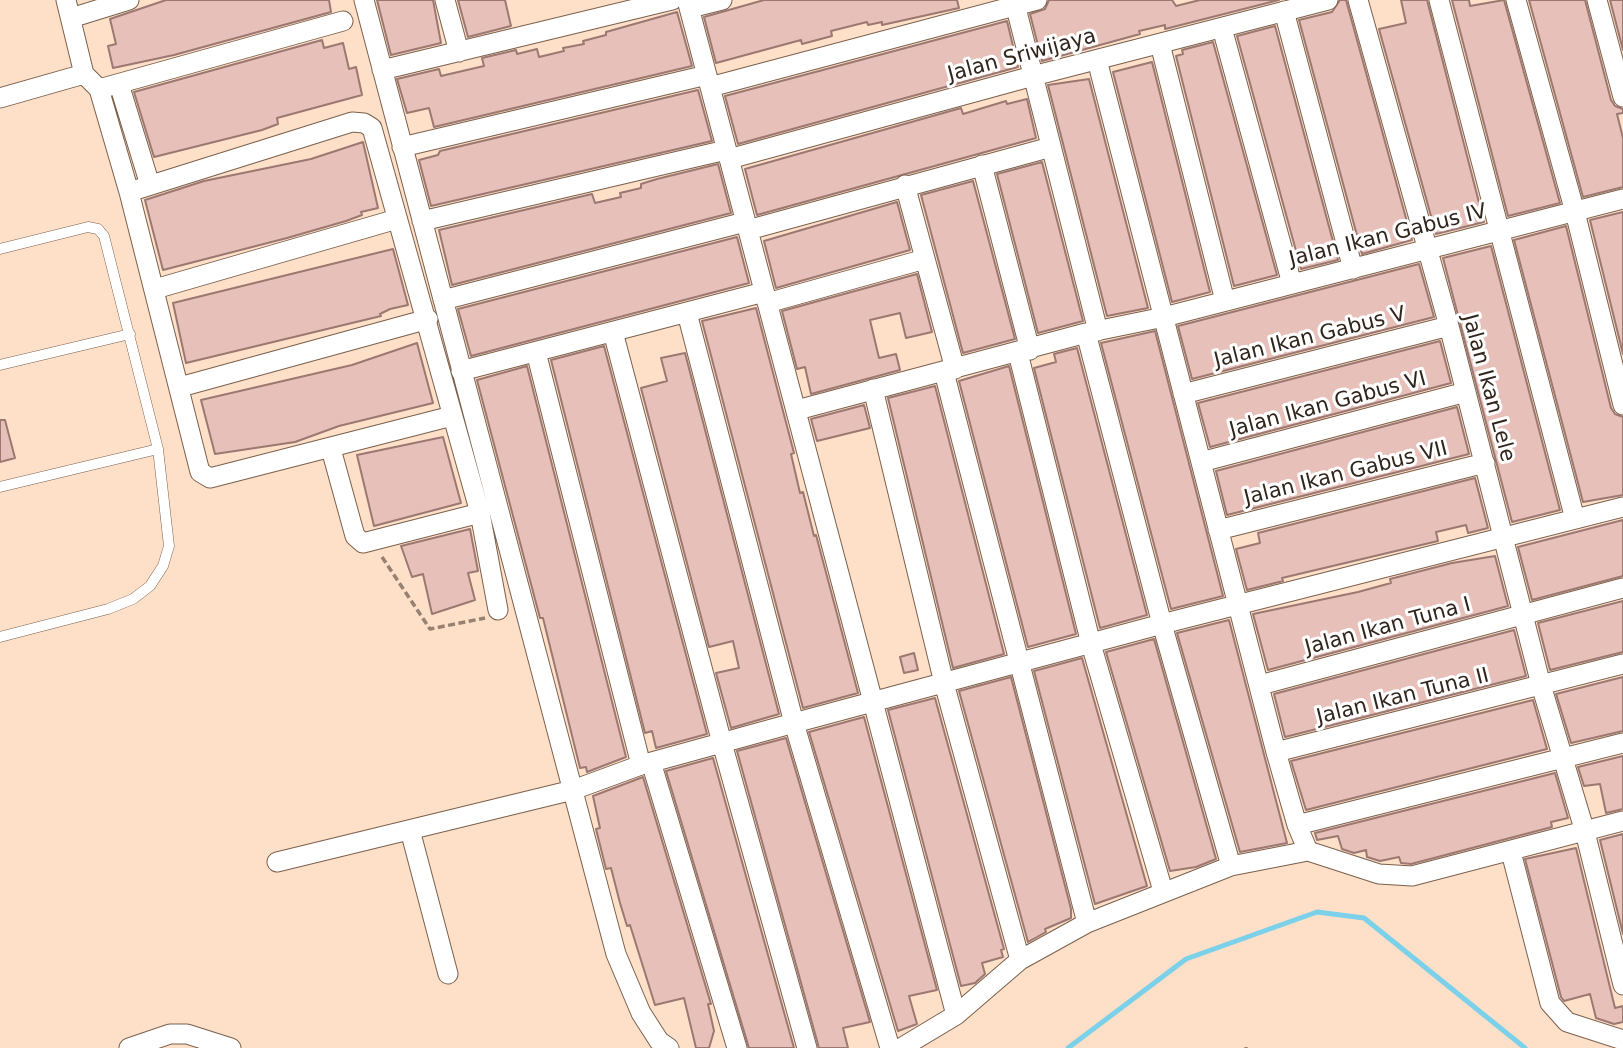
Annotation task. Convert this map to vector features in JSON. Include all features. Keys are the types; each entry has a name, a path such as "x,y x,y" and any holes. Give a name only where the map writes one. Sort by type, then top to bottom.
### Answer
{"street":[{"path":"84,74 69,9 129,0"},
{"path":"364,0 573,790 629,988 659,1041 668,1048"},
{"path":"445,0 459,52"},
{"path":"382,70 683,3 722,0"},
{"path":"402,147 709,81 1015,3 1037,0"},
{"name":"Jalan Sriwijaya","path":"422,221 727,154 1222,28 1293,6 1328,0"},
{"name":"Jalan Ikan Lele","path":"1359,0 1449,326 1503,538 1526,613 1541,685 1585,832 1623,985"},
{"path":"1439,0 1502,230 1575,519"},
{"path":"1516,0 1623,405"},
{"path":"1597,0 1623,97"},
{"path":"683,3 709,81 956,1015"},
{"path":"1015,3 1162,624 1231,866"},
{"path":"1293,6 1353,269"},
{"path":"0,98 84,74 109,86 343,21"},
{"path":"1222,28 1293,284"},
{"path":"1160,44 1225,301"},
{"path":"1097,60 1276,752 1297,825 1308,851"},
{"path":"109,86 150,185"},
{"path":"109,86 129,192 180,387 197,464 204,477 331,449 452,416"},
{"path":"129,192 352,122 364,123 372,128 428,319 480,513 498,610"},
{"path":"443,300 1051,148"},
{"path":"982,165 1091,645 1164,891"},
{"path":"905,185 925,259 1019,663 1087,923"},
{"name":"Jalan Ikan Gabus IV","path":"797,410 1092,332 1164,317 1623,200"},
{"path":"155,289 397,219"},
{"path":"461,372 687,313 766,298 925,259"},
{"path":"687,313 794,723 890,1048"},
{"path":"180,387 428,319"},
{"name":"Jalan Ikan Gabus V","path":"1183,394 1449,326"},
{"path":"613,332 722,743 807,1048"},
{"path":"536,352 646,763 737,1048"},
{"path":"873,389 944,682 1020,960"},
{"name":"Jalan Ikan Gabus VI","path":"1201,462 1466,392"},
{"path":"331,449 355,536 363,543 480,513"},
{"name":"Jalan Ikan Gabus VII","path":"1218,530 1485,463"},
{"path":"277,862 573,790 646,763 944,682 1623,507"},
{"name":"Jalan Ikan Tuna I","path":"1260,685 1623,588"},
{"name":"Jalan Ikan Tuna II","path":"1276,752 1623,664"},
{"path":"1297,825 1623,743"},
{"path":"901,1048 956,1015 1020,960 1087,923 1231,866 1308,851 1393,877 1412,876 1623,821"},
{"path":"410,830 448,974"},
{"path":"1511,852 1550,1003 1567,1022 1623,1040"},
{"path":"129,1048 170,1034 187,1034 231,1048"}],"lane":[{"path":"0,248 88,227 98,229 104,236 158,449 169,546 163,566 150,586 133,599 108,609 0,637"},
{"path":"0,365 130,334"},
{"path":"0,487 158,449"}],"path":[{"path":"372,541 430,629 489,617 498,610"}],"building":[{"path":"166,0 329,0 331,12 174,55 113,68 108,46 116,44 110,19"},
{"path":"377,0 433,0 441,43 391,55"},
{"path":"458,0 505,0 511,26 468,37"},
{"path":"764,0 957,0 959,8 882,25 882,22 868,25 867,22 831,31 832,36 802,44 801,40 716,63 704,17"},
{"path":"1049,0 1172,0 1176,6 1200,0 1279,0 1165,29 1165,25 1139,31 1140,34 1042,61 1030,14 1045,9"},
{"path":"1340,0 1346,0 1412,240 1362,254 1299,20 1332,12"},
{"path":"1401,0 1427,0 1484,222 1436,234 1379,29 1406,23"},
{"path":"1452,0 1469,0 1470,6 1504,0 1560,203 1508,216"},
{"path":"1529,0 1585,0 1611,100 1615,106 1623,109 1623,113 1617,114 1623,138 1623,187 1583,197"},
{"path":"1610,0 1623,0 1623,50"},
{"path":"677,12 692,66 434,127 429,108 407,113 397,79 439,69 441,76 484,66 482,58 516,50 517,54 537,49 539,57 584,44 583,41 606,35 606,32"},
{"path":"1007,21 1018,67 738,144 725,96"},
{"path":"1275,26 1338,260 1301,269 1237,36"},
{"path":"322,40 324,48 343,43 349,69 356,67 362,95 277,118 278,124 262,130 154,157 134,92"},
{"path":"1213,42 1277,275 1234,286 1176,56 1183,54 1182,50"},
{"path":"1152,62 1210,292 1172,302 1113,72"},
{"path":"1089,79 1148,308 1107,316 1048,85"},
{"path":"698,90 712,141 431,206 419,160 438,155 440,151"},
{"path":"1027,99 1036,138 757,215 745,169 961,108 963,114 1006,101 1007,104"},
{"path":"363,142 378,208 361,212 362,215 346,221 163,270 145,200 204,181 311,159"},
{"path":"1042,162 1083,321 1038,333 997,174"},
{"path":"718,164 731,213 452,285 439,230 592,194 595,203 621,197 620,193 641,188 641,184"},
{"path":"973,181 1015,339 963,353 921,195"},
{"path":"897,202 910,250 776,288 764,241"},
{"path":"1623,212 1623,354 1590,220"},
{"path":"1566,226 1611,408 1615,414 1623,417 1623,495 1583,502 1514,240"},
{"path":"737,237 749,283 471,356 458,309"},
{"path":"1491,246 1560,510 1512,522 1443,258"},
{"path":"393,249 408,305 390,309 380,314 381,316 186,363 173,303"},
{"path":"1419,264 1434,317 1192,379 1178,326"},
{"path":"917,274 932,332 906,338 900,313 870,320 879,358 896,354 900,370 811,394 805,367 797,369 782,311"},
{"path":"756,308 794,453 791,454 800,493 803,492 814,536 816,535 858,693 803,708 702,321"},
{"path":"1155,331 1223,596 1171,609 1101,343"},
{"path":"1440,341 1451,383 1210,447 1198,403"},
{"path":"417,343 433,403 339,426 295,442 215,454 201,400 352,365"},
{"path":"604,346 707,734 656,748 652,731 645,733 551,360"},
{"path":"1077,348 1147,615 1100,628 1034,368 1056,362 1054,354"},
{"path":"685,353 779,714 731,728 716,673 739,668 733,641 709,647 641,388 667,381 661,358"},
{"path":"527,366 626,757 587,772 586,767 580,768 543,618 540,618 477,380"},
{"path":"1009,366 1076,634 1028,647 959,381"},
{"path":"935,386 1004,654 953,668 888,398"},
{"path":"864,405 870,428 817,441 811,419"},
{"path":"1457,407 1469,454 1227,515 1216,471"},
{"path":"0,420 5,420 15,458 0,462"},
{"path":"443,437 461,503 374,526 357,455"},
{"path":"1475,478 1488,528 1468,533 1466,525 1436,532 1438,541 1282,578 1283,581 1247,590 1236,549 1260,543 1258,533"},
{"path":"1623,520 1623,576 1532,600 1518,547"},
{"path":"470,529 478,571 468,573 475,600 432,614 423,574 412,577 401,546"},
{"path":"1495,556 1508,606 1268,670 1253,614 1358,592 1391,583 1390,579 1452,563"},
{"path":"1623,601 1623,652 1550,670 1538,623"},
{"path":"1229,620 1287,843 1240,852 1177,633"},
{"path":"1514,630 1526,676 1285,737 1274,694"},
{"path":"1154,639 1216,859 1196,867 1170,871 1106,652"},
{"path":"914,653 918,670 904,673 900,657"},
{"path":"1082,658 1147,886 1095,904 1034,671"},
{"path":"1011,677 1071,909 1071,918 1045,929 1046,932 1028,942 959,691"},
{"path":"1623,677 1623,731 1571,743 1556,694"},
{"path":"935,698 1004,949 1001,950 1003,957 982,963 985,974 975,983 961,986 888,710"},
{"path":"1533,700 1547,749 1306,810 1291,761"},
{"path":"864,717 937,990 909,996 917,1024 898,1031 809,732"},
{"path":"786,738 870,1022 843,1028 848,1048 819,1048 737,751"},
{"path":"1623,756 1623,809 1606,813 1600,784 1584,786 1578,767"},
{"path":"713,758 794,1048 749,1048 666,771"},
{"path":"1555,773 1568,818 1551,822 1552,827 1411,864 1401,863 1399,857 1380,861 1367,857 1366,850 1354,853 1342,849 1338,836 1317,840 1315,833"},
{"path":"643,777 711,1004 708,1004 714,1031 709,1048 696,1048 684,998 655,1005 630,925 627,926 611,868 606,869 596,829 600,828 593,796"},
{"path":"1623,834 1623,934 1600,840"},
{"path":"1576,848 1615,1008 1623,1006 1623,1022 1614,1024 1596,1018 1590,994 1564,1001 1561,997 1525,859"}],"waterway":[{"path":"1068,1048 1186,959 1317,912 1364,918 1525,1048"}]}
